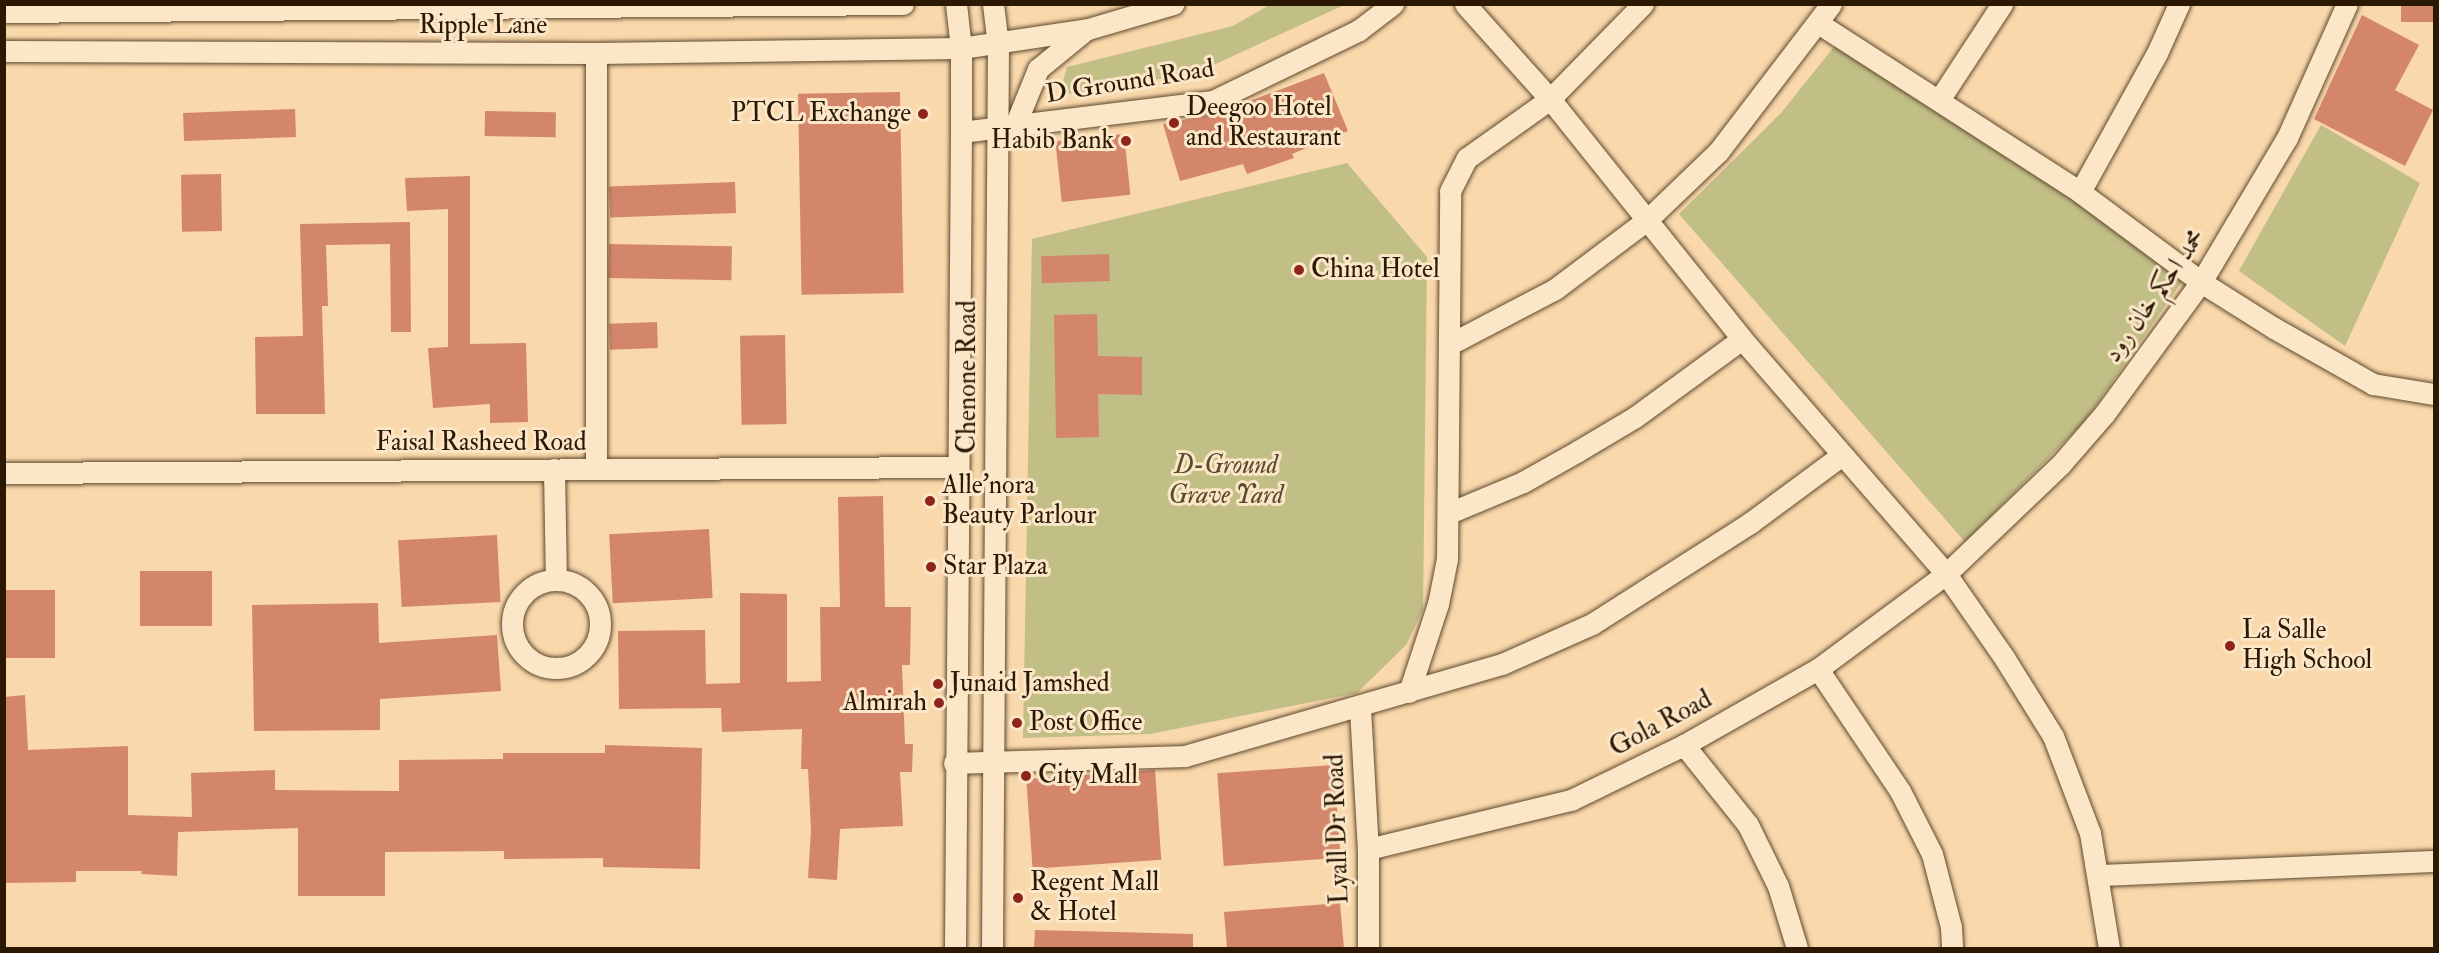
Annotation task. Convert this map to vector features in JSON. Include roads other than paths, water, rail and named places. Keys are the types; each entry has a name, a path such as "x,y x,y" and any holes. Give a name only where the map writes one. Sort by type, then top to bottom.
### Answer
{"street":[{"name":"Ripple Lane","path":"4,12 903,4"},
{"name":"Chenone Road","path":"955,948 954,763 961,132 961,48 956,4"},
{"path":"966,4 993,5"},
{"name":"Ripple Lane","path":"4,51 596,53 961,48 998,45 1088,28 1173,4"},
{"name":"D Ground Road","path":"961,132 1005,129 1213,101 1359,30 1393,4"},
{"path":"1465,4 1550,99 1742,339 1946,574 2053,736 2091,833 2100,875 2109,948"},
{"path":"1408,692 1438,604 1447,559 1450,191 1467,158 1550,99 1643,4"},
{"path":"1450,344 1555,289 1647,220 1718,152 1831,4"},
{"path":"1939,100 2002,4"},
{"path":"2080,192 2157,53 2179,4"},
{"name":"محمد احكم خان رود","path":"1946,574 2061,464 2098,421 2201,282 2287,138 2347,4"},
{"name":"Chenone Road","path":"992,948 993,762 1005,129 993,5"},
{"path":"1818,23 2080,192 2201,282 2274,328 2373,384 2434,394"},
{"path":"1005,129 1038,69 1088,28"},
{"path":"596,53 596,469"},
{"path":"1449,513 1523,482 1578,452 1635,417 1742,339"},
{"path":"954,763 1185,756 1360,708 1502,664 1592,624 1750,523 1842,454"},
{"name":"Faisal Rasheed Road","path":"4,473 958,467"},
{"path":"554,469 556,579"},
{"name":"Gola Road","path":"1368,849 1571,800 1684,745 1818,669 1946,574"},
{"path":"556,579 567,581 587,592 595,601 601,624 600,635 588,655 579,662 557,668 546,667 525,656 518,646 512,624 518,602 525,593 544,581 556,579"},
{"path":"1818,669 1900,791 1932,854 1952,927 1952,948"},
{"name":"Lyall Dr Road","path":"1360,708 1368,849 1368,948"},
{"path":"1684,745 1748,825 1779,886 1797,948"},
{"path":"2100,875 2434,861"}],"place":[{"name":"PTCL Exchange","path":"923,114"},
{"name":"Deegoo Hotel and Restaurant","path":"1174,123"},
{"name":"Habib Bank","path":"1126,141"},
{"name":"China Hotel","path":"1299,270"},
{"name":"Alle'nora Beauty Parlour","path":"930,501"},
{"name":"Star Plaza","path":"931,567"},
{"name":"La Salle High School","path":"2230,646"},
{"name":"Junaid Jamshed","path":"938,684"},
{"name":"Almirah","path":"939,703"},
{"name":"Post Office","path":"1017,723"},
{"name":"City Mall","path":"1026,776"},
{"name":"Regent Mall & Hotel","path":"1018,898"}],"park label":[{"name":"D-Ground Grave Yard","path":"1226,481"}]}
